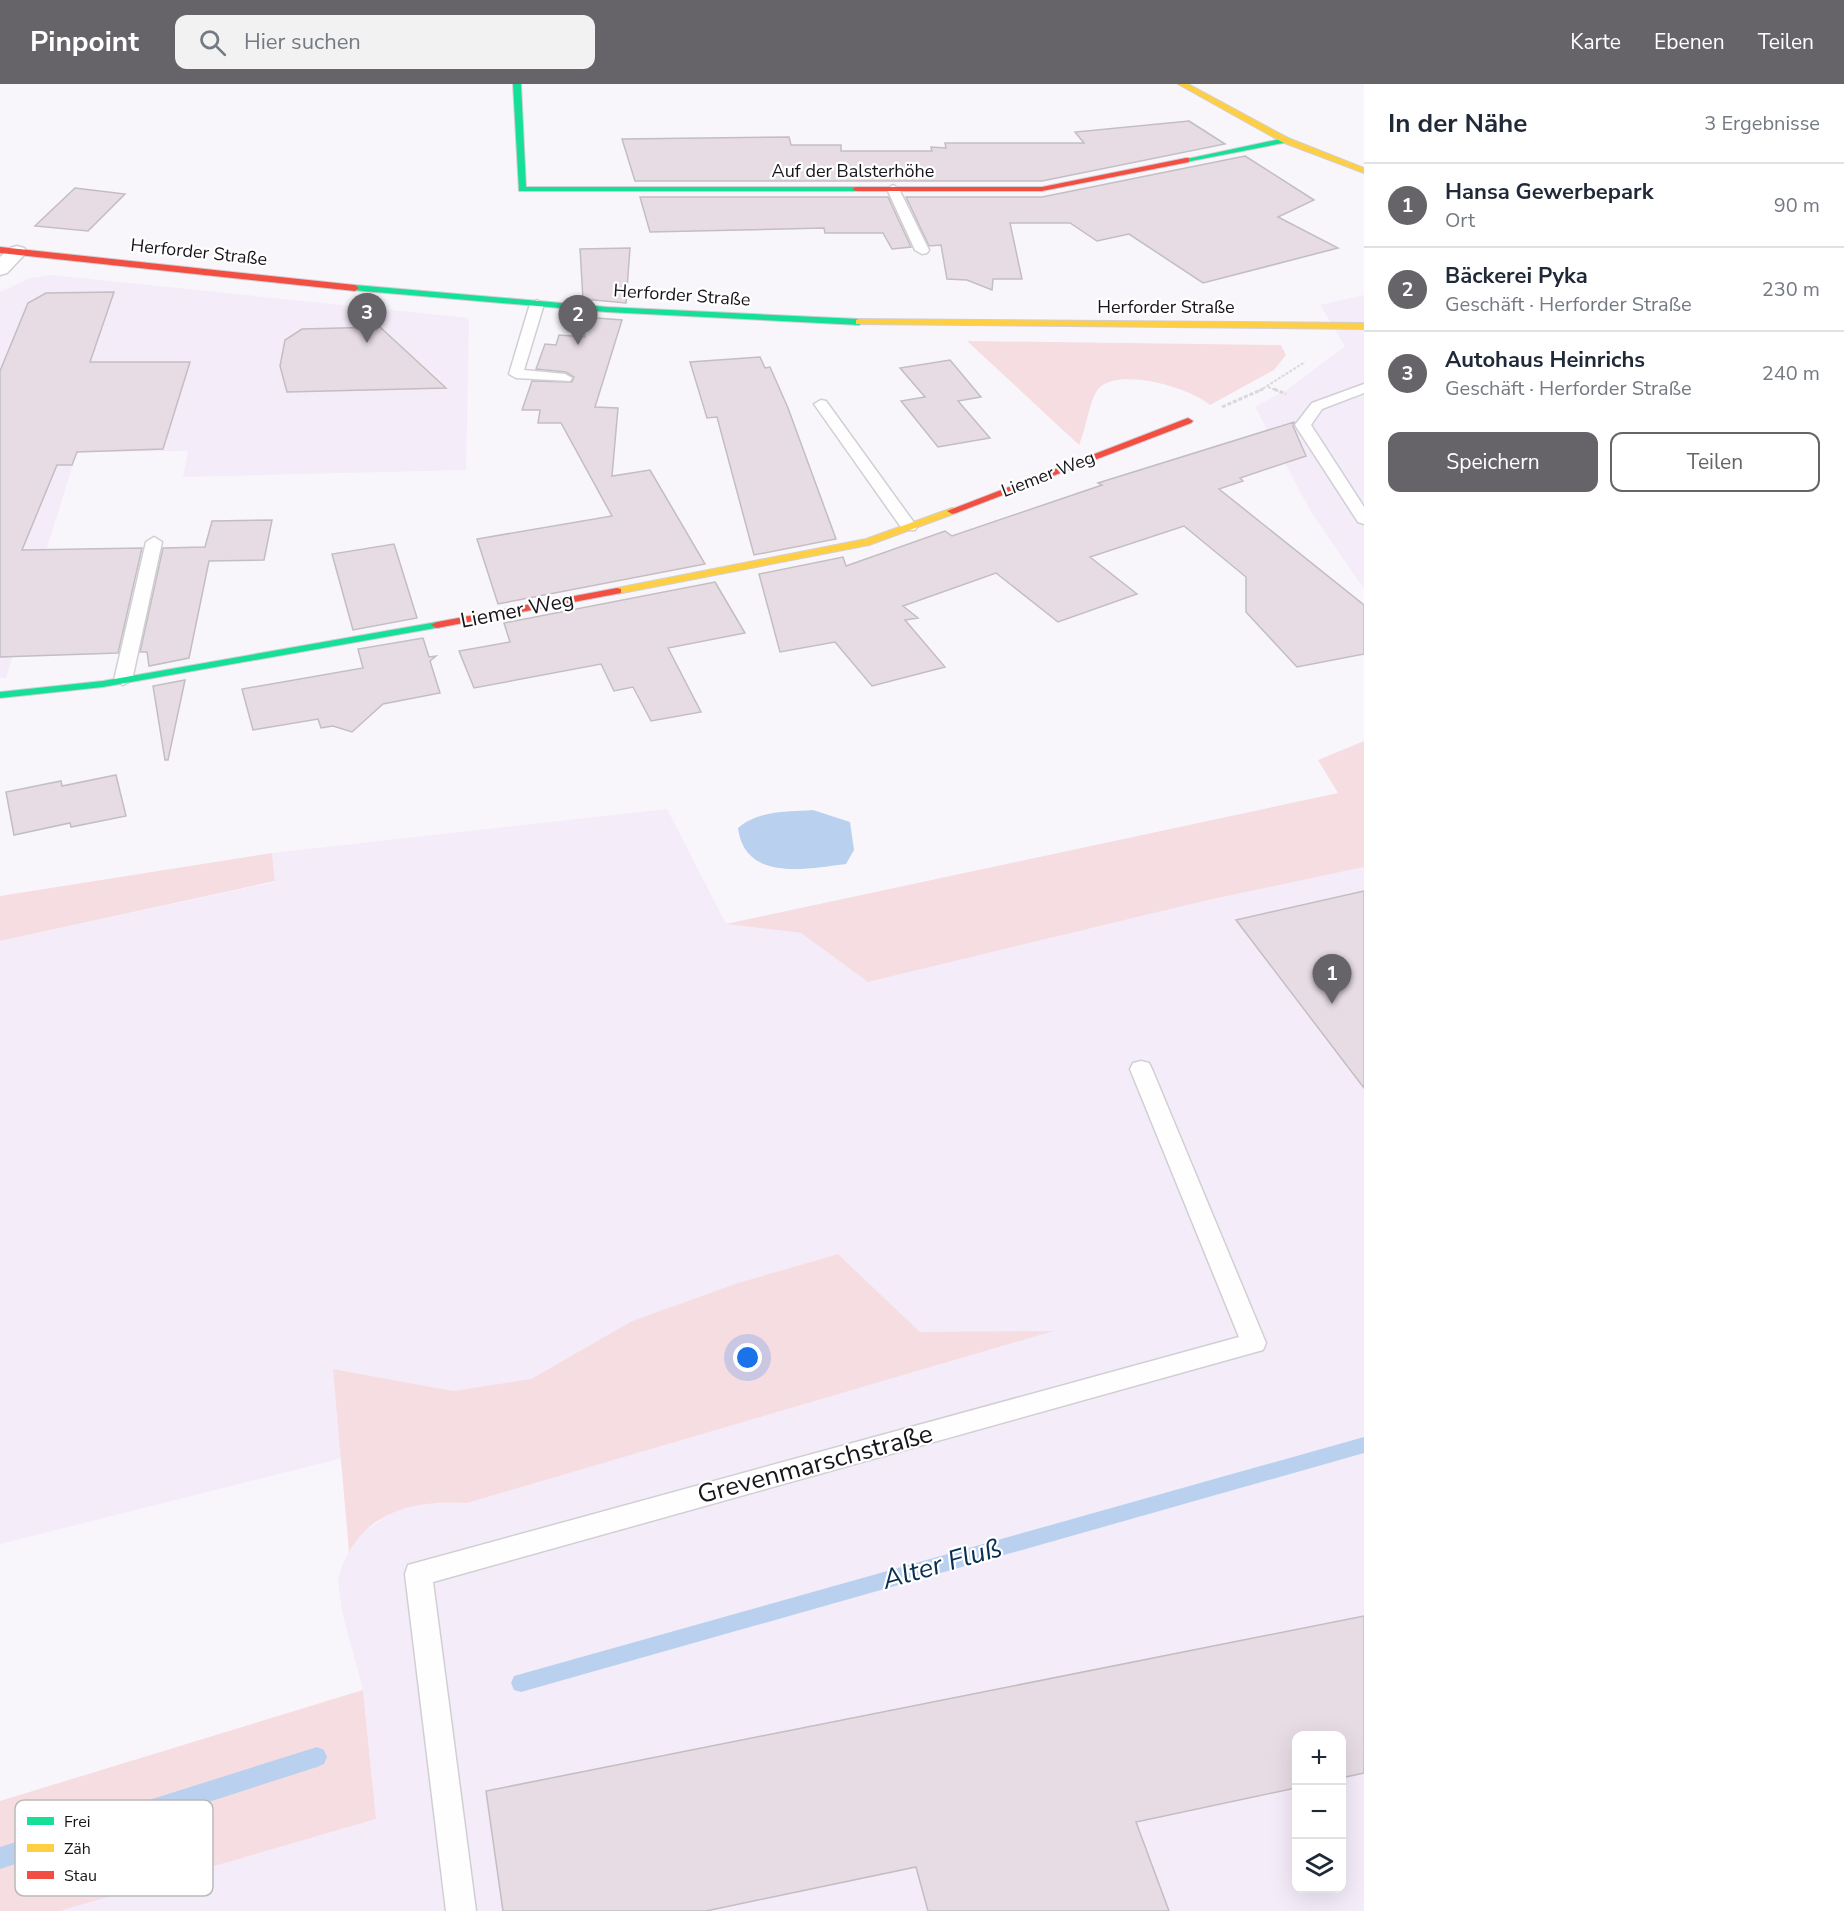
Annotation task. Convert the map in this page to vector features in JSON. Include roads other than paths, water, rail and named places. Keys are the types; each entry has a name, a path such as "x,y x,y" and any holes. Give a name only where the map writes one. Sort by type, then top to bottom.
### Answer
{"street":[{"name":"Auf der Balsterhöhe","path":"517,84 522,189 1042,189 1285,140"},
{"path":"1182,84 1285,140 1364,171"},
{"path":"0,269 9,251"},
{"name":"Herforder Straße","path":"9,251 437,297 742,318 924,325 1328,325 1364,327"},
{"name":"Liemer Weg","path":"0,695 123,680 482,617 869,542 1188,421"}],"lane":[{"path":"893,189 922,250"},
{"path":"537,304 516,374 565,378"},
{"path":"1364,388 1317,406 1303,425 1364,519"},
{"path":"821,404 909,526"},
{"path":"123,680 154,542"},
{"name":"Grevenmarschstraße","path":"461,1911 418,1574 1254,1343 1140,1069"}],"water":[{"path":"813,810 850,822 854,850 846,864 813,868 780,868 752,857 743,845 738,828 746,822 774,813"}],"waterway":[{"name":"Alter Fluß","path":"521,1683 1364,1445"},
{"name":"Alter Fluß","path":"182,1800 317,1757"},
{"name":"Alter Fluß","path":"0,1858 15,1853"}],"place":[{"name":"Autohaus Heinrichs","path":"367,343"},
{"name":"Bäckerei Pyka","path":"578,345"},
{"name":"Hansa Gewerbepark","path":"1332,1004"}]}
